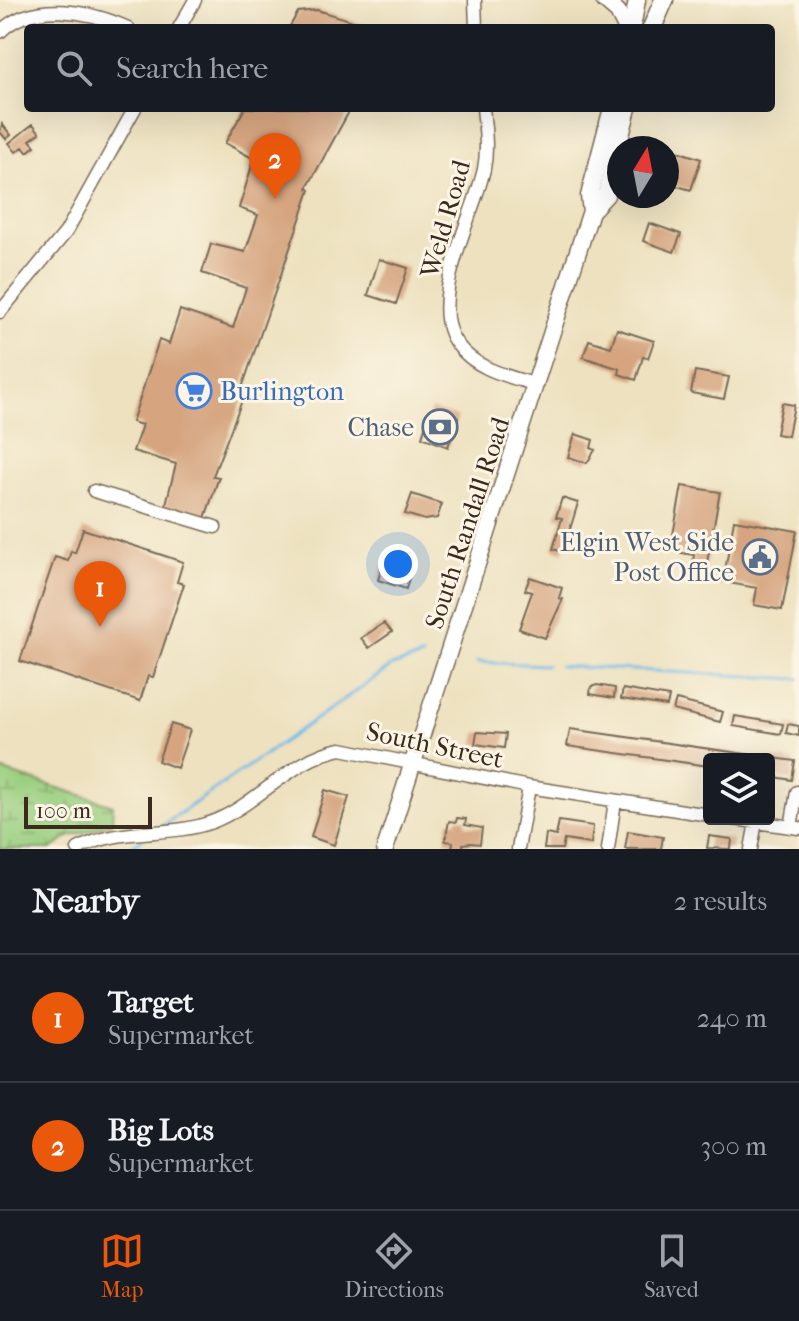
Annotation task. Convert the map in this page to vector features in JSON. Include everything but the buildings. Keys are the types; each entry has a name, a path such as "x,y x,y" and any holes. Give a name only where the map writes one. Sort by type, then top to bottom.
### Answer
{"highway":[{"path":"653,24 664,0"}],"main road":[{"path":"604,0 626,24"},
{"path":"630,24 637,0"},
{"path":"652,24 655,0"},
{"name":"South Randall Road","path":"385,849 591,211 589,196 611,112"},
{"name":"South Randall Road","path":"591,211 606,195 627,112"}],"street":[{"path":"181,24 195,0"},
{"path":"475,0 476,24"},
{"path":"0,32 10,20 34,4 61,8 115,24"},
{"path":"0,312 61,240 133,112"},
{"name":"Weld Road","path":"483,112 485,166 447,290 446,319 453,338 472,359 490,370 537,385"},
{"path":"94,491 215,527"},
{"name":"South Street","path":"78,849 113,836 180,830 215,821 332,750 361,750 413,764 529,787 703,814"},
{"path":"518,849 529,787"},
{"path":"775,825 795,828 797,792"},
{"path":"608,849 615,801"},
{"path":"751,849 755,825"}],"green space":[{"path":"0,770 113,805 112,823 69,837 51,849 0,849"}],"waterway":[{"path":"162,826 392,666 422,657"},
{"path":"477,662 546,665"},
{"path":"560,666 799,679"},
{"path":"128,849 142,839"}],"place":[{"name":"Big Lots","path":"275,199"},
{"name":"Burlington","path":"194,391"},
{"name":"Chase","path":"440,427"},
{"name":"Elgin West Side Post Office","path":"760,557"},
{"name":"Target","path":"100,627"}]}
